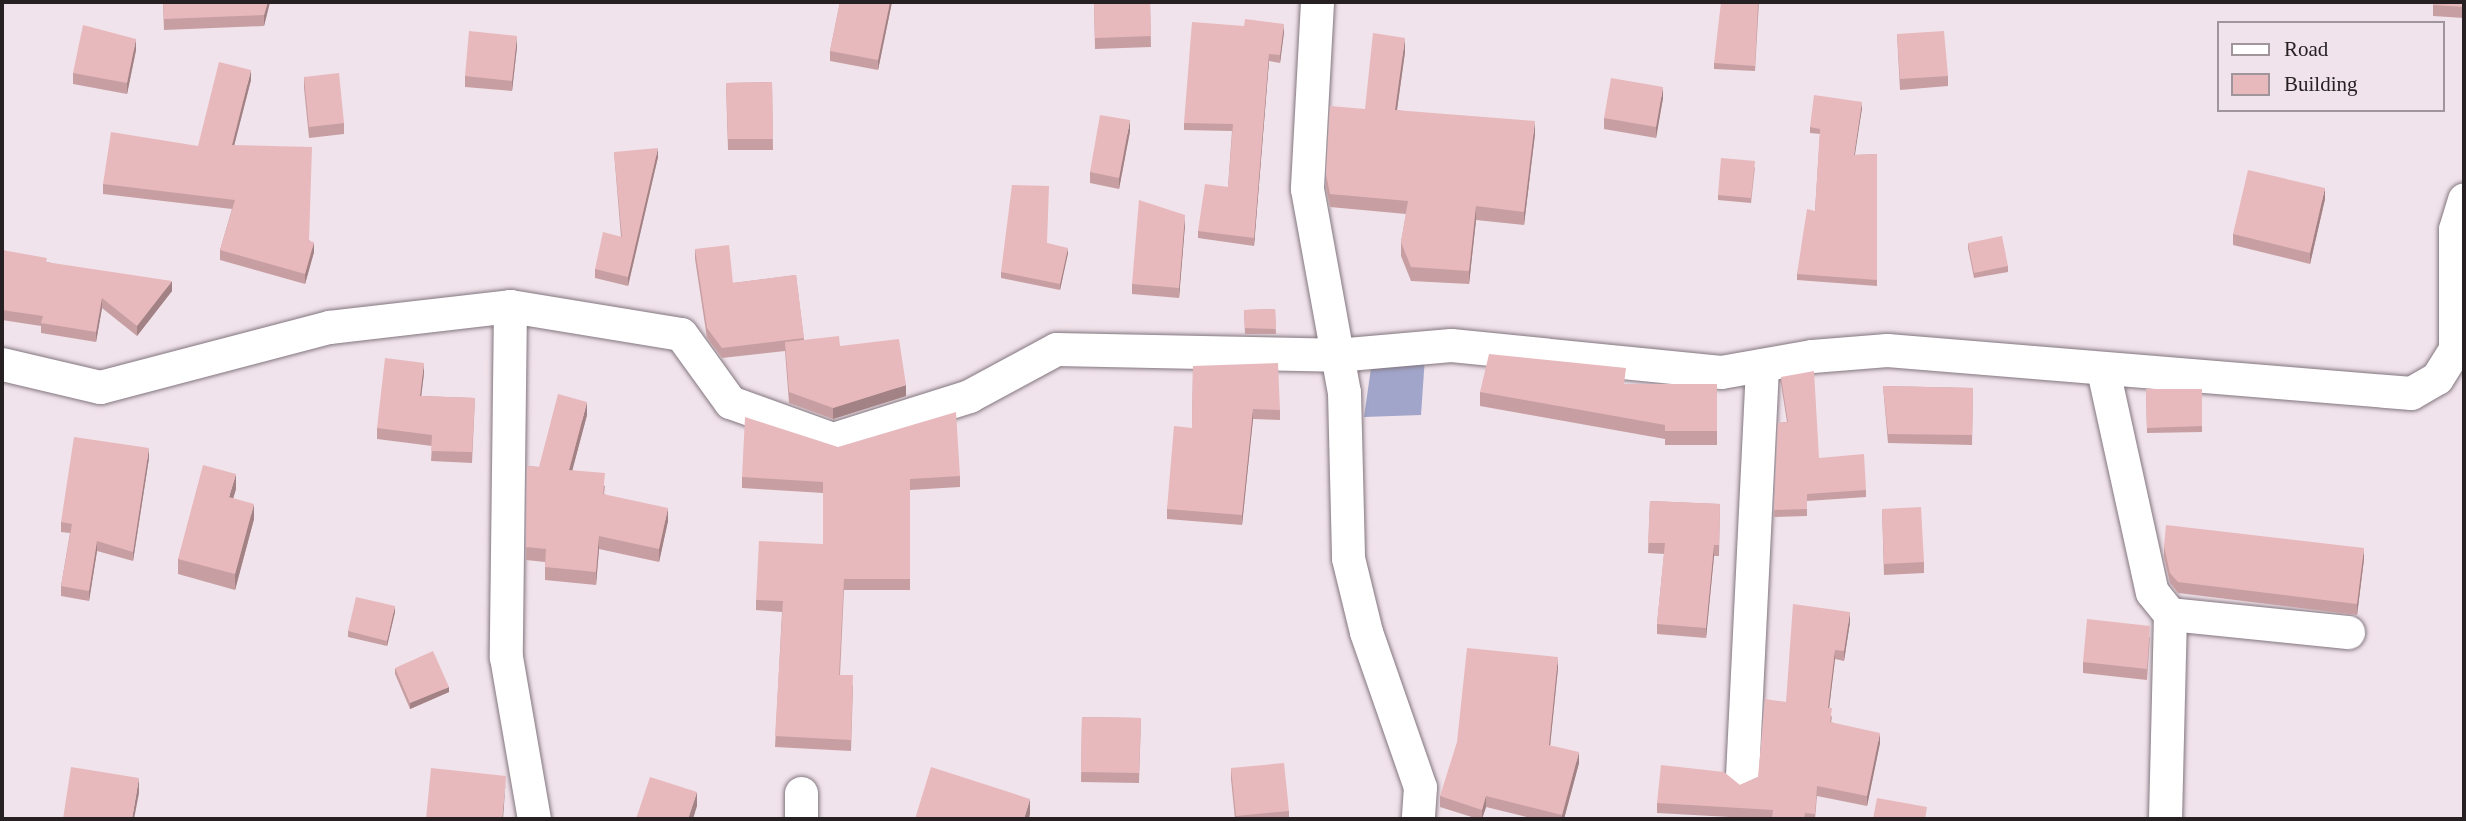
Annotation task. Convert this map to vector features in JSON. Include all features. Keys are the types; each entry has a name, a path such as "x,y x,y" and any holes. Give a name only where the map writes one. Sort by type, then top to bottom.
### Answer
{"street":[{"path":"1317,2 1307,189 1344,392 1348,558 1366,632 1420,787 1418,819"},
{"path":"2,364 100,387 329,327 510,306 681,334 730,402 833,439 969,396 1056,349 1336,355 1451,345 1721,372 1887,350 2103,370 2411,393 2437,378 2455,349 2455,229 2464,199"},
{"path":"510,306 506,657 534,819"},
{"path":"1742,776 1762,365"},
{"path":"2103,370 2152,592 2170,614 2165,819"},
{"path":"2170,614 2348,632"}],"water":[{"path":"1425,357 1421,415 1364,417 1371,368"}],"building":[{"path":"163,2 268,2 264,15 164,19"},
{"path":"840,2 890,2 878,60 830,51"},
{"path":"1094,2 1150,2 1151,36 1095,38"},
{"path":"1721,2 1758,2 1755,66 1714,63"},
{"path":"2433,2 2464,2 2464,7 2433,5"},
{"path":"1245,19 1284,24 1280,55 1269,54 1254,238 1198,231 1205,184 1228,187 1233,124 1184,123 1192,22 1244,26"},
{"path":"83,25 136,39 127,83 73,73"},
{"path":"469,31 517,36 512,81 465,76"},
{"path":"1944,31 1948,76 1900,79 1897,34"},
{"path":"1373,33 1405,38 1395,110 1535,121 1524,212 1476,206 1469,271 1411,267 1401,242 1408,201 1330,194 1326,174 1330,106 1365,109"},
{"path":"219,62 251,70 232,145 312,147 309,241 314,242 305,274 220,250 235,200 103,184 111,132 198,146"},
{"path":"339,73 344,123 309,127 304,77"},
{"path":"1611,78 1663,87 1656,127 1604,118"},
{"path":"772,82 773,139 728,139 726,83"},
{"path":"1814,95 1862,102 1854,155 1877,154 1877,280 1797,274 1807,209 1815,211 1820,129 1810,127"},
{"path":"1100,115 1130,120 1119,178 1090,172"},
{"path":"658,148 628,277 595,269 603,232 622,237 614,152"},
{"path":"1721,158 1755,161 1751,198 1718,195"},
{"path":"2248,170 2325,188 2310,253 2233,234"},
{"path":"1012,185 1049,186 1047,243 1068,248 1060,284 1001,272"},
{"path":"1139,200 1185,215 1179,288 1132,284"},
{"path":"2002,236 2008,266 1974,273 1968,243"},
{"path":"729,245 733,283 796,275 804,338 722,348 707,328 695,249"},
{"path":"2,250 47,258 46,262 172,281 137,326 102,298 96,332 41,323 43,316 2,310"},
{"path":"1275,309 1276,329 1245,328 1244,310"},
{"path":"839,336 840,346 899,339 906,385 833,408 789,392 785,342"},
{"path":"1489,354 1626,368 1624,384 1717,384 1717,431 1665,431 1665,425 1480,392"},
{"path":"385,358 424,363 420,396 475,398 472,452 431,451 432,435 377,428"},
{"path":"1278,363 1280,410 1253,409 1242,515 1167,509 1174,426 1192,428 1193,366"},
{"path":"1814,371 1819,458 1864,454 1866,490 1807,494 1807,509 1774,510 1778,423 1788,422 1781,377"},
{"path":"1883,386 1973,388 1972,435 1888,434"},
{"path":"2146,389 2202,389 2202,426 2147,428"},
{"path":"558,394 587,402 569,470 605,473 603,494 668,508 659,549 599,536 596,572 545,567 546,549 526,547 527,466 539,467"},
{"path":"956,412 960,476 910,479 910,579 844,579 839,675 853,675 851,740 775,736 783,601 756,600 759,541 823,544 823,482 742,477 745,417 838,447"},
{"path":"74,437 149,448 133,552 97,541 89,591 61,586 72,524 61,522"},
{"path":"203,465 236,474 229,497 254,504 235,574 178,559"},
{"path":"1650,501 1720,504 1719,545 1714,545 1706,628 1657,624 1665,543 1648,543"},
{"path":"1921,507 1924,562 1884,564 1882,509"},
{"path":"2166,525 2364,548 2357,604 2178,582 2170,573 2164,546"},
{"path":"356,597 395,606 387,641 348,631"},
{"path":"1793,604 1850,612 1844,651 1835,650 1828,708 1832,708 1830,722 1880,733 1867,796 1817,786 1815,814 1805,813 1804,819 1772,819 1773,810 1657,803 1661,765 1724,772 1740,785 1758,777 1765,699 1786,702"},
{"path":"2087,619 2150,626 2147,669 2083,662"},
{"path":"1467,648 1558,657 1549,745 1579,752 1562,815 1486,796 1482,810 1440,796 1457,742"},
{"path":"433,651 449,687 410,703 395,668"},
{"path":"1082,717 1141,718 1139,773 1081,772"},
{"path":"1284,763 1289,811 1236,816 1231,768"},
{"path":"71,767 139,778 132,819 63,819"},
{"path":"931,767 1030,799 1024,819 915,819"},
{"path":"431,768 506,776 502,819 426,819"},
{"path":"650,777 697,792 688,819 636,819"},
{"path":"1877,798 1927,807 1925,819 1873,819"}]}
